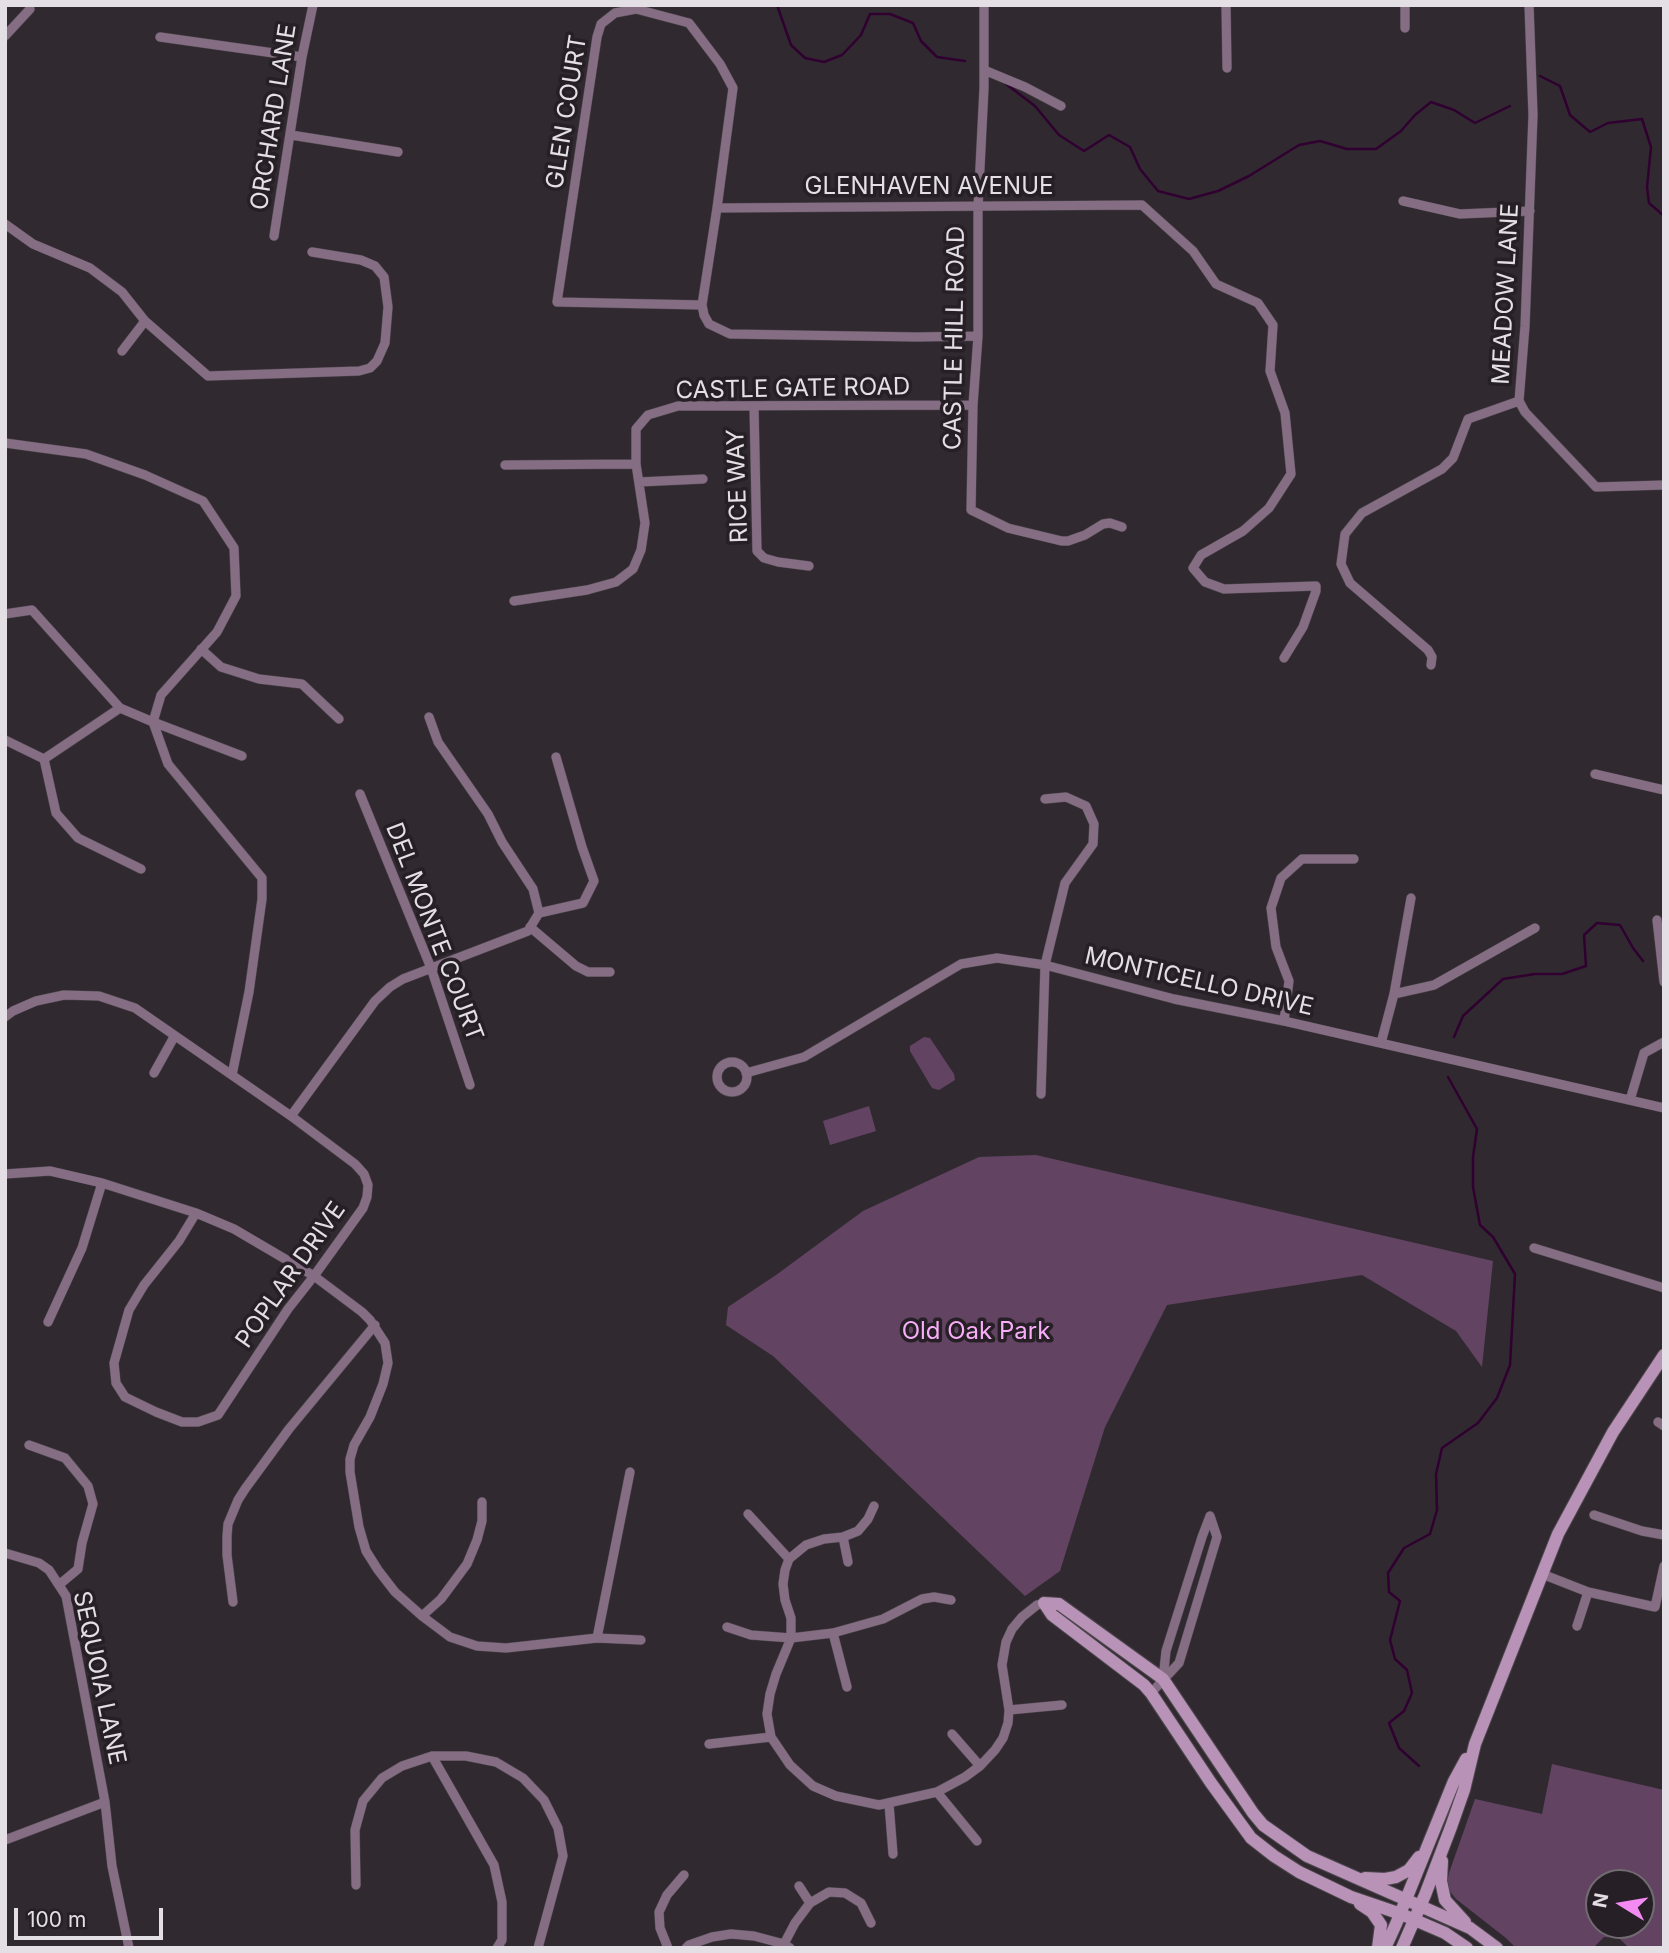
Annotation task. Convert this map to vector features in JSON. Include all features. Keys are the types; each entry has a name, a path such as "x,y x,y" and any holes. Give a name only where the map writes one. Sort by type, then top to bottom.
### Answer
{"street":[{"name":"ORCHARD LANE","path":"274,236 313,5"},
{"name":"CASTLE HILL ROAD","path":"984,5 978,207 978,337 973,405 971,510 1008,528 1062,541 1085,535 1103,524 1122,527"},
{"path":"1226,5 1227,68"},
{"path":"1405,5 1405,28"},
{"name":"MEADOW LANE","path":"1528,5 1532,115 1530,211 1519,401 1525,412 1596,488 1664,485"},
{"path":"5,36 30,9"},
{"name":"GLEN COURT","path":"636,9 689,23 720,64 733,88 717,208 702,305 557,302 597,37 601,24 615,13 636,9"},
{"path":"160,37 303,57"},
{"path":"984,70 1025,86 1061,106"},
{"path":"291,135 398,152"},
{"path":"1403,201 1460,214 1530,211"},
{"name":"GLENHAVEN AVENUE","path":"717,208 1142,205 1193,251 1216,284 1258,303 1273,324 1270,371 1285,413 1291,474 1269,508 1243,531 1201,555 1194,568 1205,582 1224,589 1316,586 1303,626 1284,658"},
{"path":"5,224 33,244 90,268 122,292 145,321 208,376 359,371 370,368 377,361 385,343 388,307 384,277 375,266 360,260 312,252"},
{"path":"702,305 709,324 730,334 978,337"},
{"path":"122,351 145,321"},
{"path":"1431,665 1429,650 1350,583 1341,564 1345,534 1362,513 1442,469 1453,458 1468,419 1519,401"},
{"name":"CASTLE GATE ROAD","path":"514,601 587,590 615,582 633,569 641,550 645,523 636,464 636,429 648,415 678,407 973,405"},
{"name":"RICE WAY","path":"754,406 757,551 764,558 809,566"},
{"path":"5,443 86,454 145,475 203,501 234,548 236,596 217,632 161,695 153,722 168,764 262,878 262,899 249,992 232,1075"},
{"path":"505,465 636,464"},
{"path":"639,482 703,479"},
{"path":"5,614 32,610 120,708 242,756"},
{"path":"201,649 221,667 259,679 302,684 339,719"},
{"path":"44,759 120,708"},
{"path":"429,718 438,742 488,814 502,842 533,889 539,913"},
{"path":"5,740 44,759"},
{"path":"291,1116 375,1001 402,979 528,931 539,913 583,903 594,881 556,757"},
{"path":"44,759 56,813 78,838 141,869"},
{"path":"1595,774 1664,790"},
{"name":"DEL MONTE COURT","path":"360,794 404,898 470,1085"},
{"path":"1041,1094 1045,965 1065,883 1093,844 1094,824 1086,806 1066,797 1045,799"},
{"path":"1284,1021 1289,981 1276,947 1271,908 1281,878 1302,859 1354,859"},
{"path":"1381,1043 1394,994 1411,898"},
{"path":"1657,920 1664,982"},
{"path":"530,927 576,966 588,972 610,972"},
{"path":"1394,994 1434,985 1535,928"},
{"name":"MONTICELLO DRIVE","path":"746,1073 804,1057 961,964 998,958 1045,965 1174,999 1284,1021 1664,1108"},
{"name":"POPLAR DRIVE","path":"5,1017 36,1001 64,995 99,996 135,1009 291,1116 355,1164 364,1174 368,1185 363,1208 288,1309 218,1415 198,1422 181,1422 125,1397 116,1383 114,1363 129,1310 196,1213"},
{"path":"154,1073 174,1037"},
{"path":"1630,1100 1644,1053 1664,1042"},
{"path":"5,1174 50,1171 102,1183 196,1213 234,1229 314,1276 362,1311 375,1325 385,1343 388,1363 383,1384 370,1417 354,1445 351,1459 350,1472 359,1527 366,1550 396,1592 450,1637 477,1646 506,1648 597,1638 641,1640"},
{"path":"48,1322 82,1248 102,1183"},
{"path":"1534,1248 1664,1288"},
{"path":"233,1602 227,1536 228,1524 238,1500 289,1429 375,1325"},
{"path":"1402,1948 1464,1790 1475,1744 1558,1534 1609,1440 1664,1355"},
{"path":"29,1445 65,1458 88,1486 93,1504 78,1569 60,1584"},
{"path":"597,1638 629,1472"},
{"path":"422,1616 441,1600 467,1564 482,1521 482,1502"},
{"path":"873,1506 868,1519 858,1531 806,1545 789,1559 785,1570 783,1584 791,1618 791,1638 776,1674 767,1714 771,1737 790,1765 813,1786 836,1796 879,1805 889,1804 937,1792 979,1766 1003,1738 1009,1710 1002,1665 1006,1642 1012,1629 1037,1605 1059,1604 1163,1679 1263,1825 1307,1856 1470,1927"},
{"path":"748,1514 789,1559"},
{"path":"1594,1515 1642,1531 1664,1535"},
{"path":"1151,1693 1179,1663 1217,1537 1210,1516 1166,1651 1163,1679"},
{"path":"843,1537 848,1562"},
{"name":"SEQUOIA LANE","path":"5,1553 39,1563 49,1570 66,1596 105,1802 112,1866 129,1948"},
{"path":"1542,1574 1588,1592 1659,1608 1664,1566"},
{"path":"1577,1626 1588,1592"},
{"path":"727,1627 751,1635 791,1638 833,1633 883,1619 922,1599 934,1597 951,1600"},
{"path":"1044,1603 1052,1615 1144,1685 1251,1838 1299,1872 1352,1897 1445,1933 1467,1948"},
{"path":"833,1633 847,1686"},
{"path":"1009,1710 1062,1705"},
{"path":"952,1734 979,1766"},
{"path":"709,1744 771,1737"},
{"path":"1385,1948 1454,1781 1475,1744"},
{"path":"356,1885 355,1830 363,1801 382,1778 402,1766 432,1756 466,1756 496,1762 523,1778 544,1800 558,1828 563,1856 538,1948"},
{"path":"432,1756 494,1866 502,1902 502,1940 497,1948"},
{"path":"937,1792 977,1841"},
{"path":"5,1840 105,1802"},
{"path":"889,1804 893,1854"},
{"path":"1355,1877 1385,1879 1403,1874 1415,1863 1431,1840"},
{"path":"1443,1848 1441,1881 1446,1900 1470,1927 1497,1948"},
{"path":"668,1948 660,1928 659,1912 667,1895 684,1875"},
{"path":"799,1886 810,1903"},
{"path":"686,1948 712,1937 731,1934 754,1936 787,1946 795,1923 810,1903 829,1892 845,1893 861,1903 872,1923"},
{"path":"1352,1897 1372,1912 1381,1925 1378,1948"}],"green space":[{"path":"924,1037 930,1038 954,1074 955,1080 939,1090 932,1088 910,1051 910,1046"},
{"path":"869,1106 876,1131 830,1145 823,1121"},
{"name":"Old Oak Park","path":"1036,1155 1493,1261 1482,1367 1456,1331 1362,1275 1167,1305 1105,1427 1060,1571 1025,1596 773,1356 726,1325 728,1307 863,1211 979,1157"},
{"path":"1552,1764 1664,1790 1664,1948 1629,1948 1620,1939 1655,1939 1655,1869 1585,1869 1585,1939 1602,1939 1593,1948 1516,1948 1456,1899 1448,1889 1449,1873 1475,1799 1542,1814"}],"waterway":[{"path":"777,5 791,45 805,58 824,62 842,55 861,35 870,14 890,14 913,23 921,41 937,57 965,61"},
{"path":"1540,76 1560,86 1570,115 1590,132 1608,123 1642,119 1651,147 1647,187 1649,203 1664,216"},
{"path":"1006,84 1035,106 1059,135 1084,151 1109,135 1130,147 1140,169 1158,191 1189,199 1218,191 1249,176 1299,145 1320,141 1347,149 1376,149 1401,131 1431,102 1454,110 1475,123 1510,106"},
{"path":"1454,1037 1463,1016 1503,979 1535,974 1562,974 1586,966 1584,935 1597,923 1620,925 1643,961"},
{"path":"1419,1766 1399,1748 1389,1723 1404,1711 1412,1693 1407,1670 1395,1659 1390,1640 1400,1601 1389,1592 1388,1573 1404,1548 1430,1534 1437,1510 1436,1474 1442,1448 1478,1423 1497,1398 1510,1365 1515,1274 1493,1237 1480,1225 1473,1187 1477,1129 1448,1077"}]}
